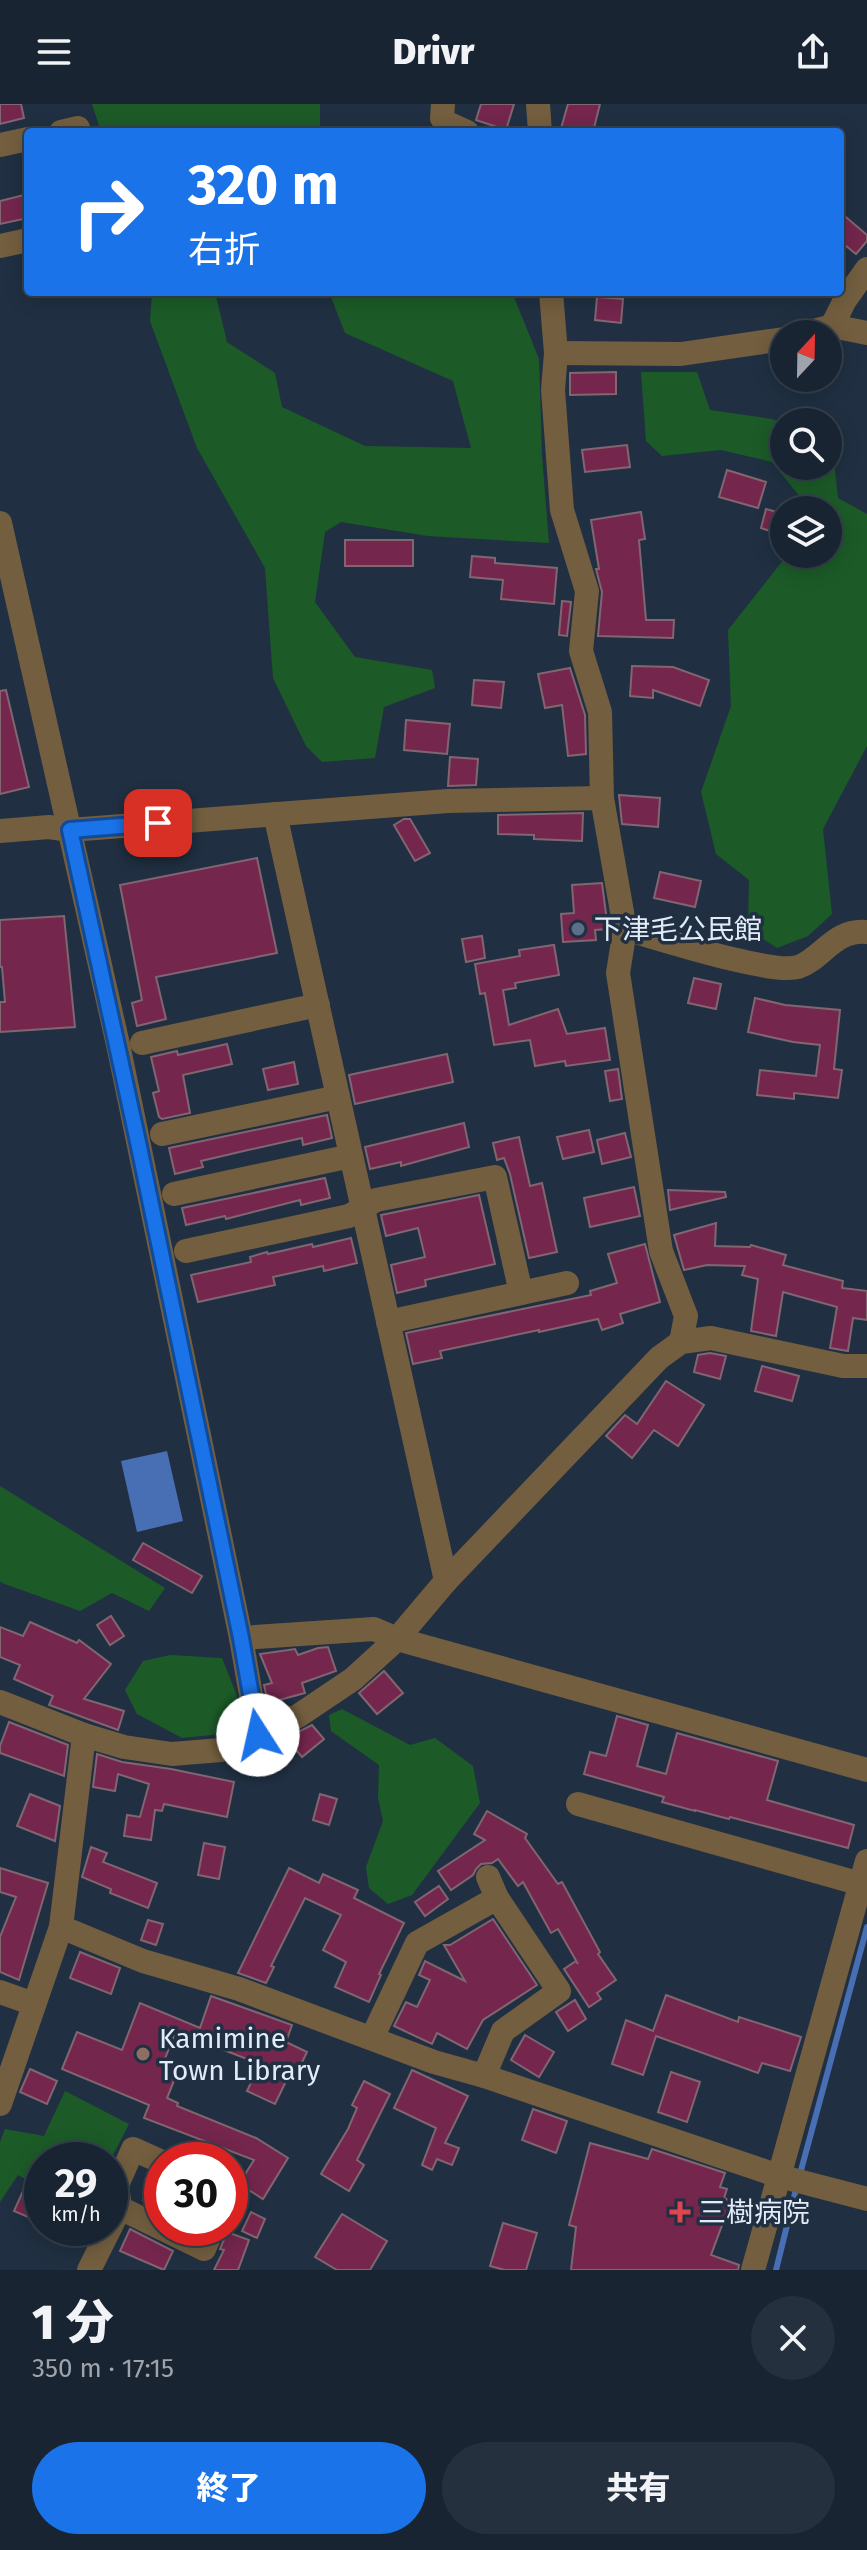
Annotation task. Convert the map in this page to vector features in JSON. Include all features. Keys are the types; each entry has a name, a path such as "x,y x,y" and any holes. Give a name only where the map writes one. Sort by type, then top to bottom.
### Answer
{"street":[{"path":"443,104 442,118 458,128"},
{"path":"538,104 540,128"},
{"path":"0,145 24,140"},
{"path":"0,246 24,241"},
{"path":"835,320 867,269"},
{"path":"551,296 556,353 553,390 562,510 587,591 581,651 600,712 602,798 625,929 618,973 661,1251 686,1316 681,1342"},
{"path":"842,328 867,333"},
{"path":"556,353 681,354 770,341"},
{"path":"0,523 119,1049 241,1638 258,1735"},
{"path":"0,831 49,827 70,830 448,801 602,798"},
{"path":"275,814 446,1581"},
{"path":"625,929 771,968 798,967 837,939 860,931 867,932"},
{"path":"142,1043 318,1005"},
{"path":"162,1134 338,1097"},
{"path":"174,1194 351,1156"},
{"path":"186,1251 349,1216 376,1200 495,1177 521,1293"},
{"path":"388,1322 567,1283"},
{"path":"0,1702 124,1747 172,1754 221,1750 298,1716 353,1679 397,1639 446,1581 659,1358 681,1342 711,1338 843,1366 867,1366"},
{"path":"241,1638 374,1629 397,1639 867,1770"},
{"path":"0,2104 61,1927 84,1735"},
{"path":"578,1804 864,1872 753,2270"},
{"path":"372,2038 417,1943 492,1888 559,1991 503,2031 484,2076"},
{"path":"61,1927 143,1961 239,1989 434,2062 779,2176 867,2199"},
{"path":"0,1992 34,2004"},
{"path":"128,2160 133,2149 144,2154"},
{"path":"89,2270 101,2246"}],"green space":[{"path":"92,104 320,104 320,128 100,128"},
{"path":"152,296 216,296 227,342 275,373 282,407 365,446 471,448 453,381 345,333 331,296 514,296 539,359 549,543 428,536 341,522 325,532 315,602 355,657 432,670 435,688 384,707 375,758 322,762 306,746 273,678 265,568 197,448 150,321"},
{"path":"641,372 697,372 710,410 770,419 770,462 721,450 662,456 646,441"},
{"path":"786,480 836,480 838,496 799,496"},
{"path":"842,500 867,514 867,746 823,829 832,914 808,936 777,948 748,929 749,880 716,854 701,792 731,706 728,630 777,568 842,568"},
{"path":"0,1486 165,1588 149,1611 112,1593 80,1611 2,1583"},
{"path":"170,1655 222,1658 243,1711 231,1733 182,1738 137,1714 125,1690 143,1661"},
{"path":"342,1709 410,1745 435,1738 473,1766 480,1803 412,1895 388,1904 369,1888 366,1867 383,1821 378,1798 379,1765 331,1731 329,1715"},
{"path":"65,2091 129,2124 120,2142 24,2142 24,2178 18,2175 0,2202 0,2142 5,2129 44,2136"}],"water":[{"path":"167,1451 183,1521 137,1532 121,1461"}],"building":[{"path":"0,104 21,104 24,118 0,124"},
{"path":"481,104 514,104 507,128 476,120"},
{"path":"568,104 600,104 594,128 561,128"},
{"path":"24,195 24,219 0,224 0,201"},
{"path":"844,215 867,235 867,241 856,254 844,244"},
{"path":"597,297 623,299 621,323 595,320"},
{"path":"616,372 616,394 570,395 570,373"},
{"path":"627,445 630,467 585,472 582,450"},
{"path":"727,470 766,482 758,508 719,497"},
{"path":"766,509 770,510 770,531 761,528"},
{"path":"641,512 645,539 639,540 646,620 674,620 673,638 598,636 602,592 596,569 599,569 591,520"},
{"path":"345,540 413,540 413,566 345,566"},
{"path":"472,556 495,558 495,563 557,568 554,604 501,599 503,580 470,577"},
{"path":"562,601 571,602 567,636 559,635"},
{"path":"632,666 673,667 709,680 700,706 653,690 653,698 630,696"},
{"path":"570,668 585,715 586,754 568,756 562,705 545,708 538,674"},
{"path":"474,680 504,682 501,708 472,705"},
{"path":"6,690 29,787 0,794 0,691"},
{"path":"406,720 450,724 447,754 404,750"},
{"path":"450,757 478,759 476,785 448,786"},
{"path":"619,795 660,798 658,827 622,824"},
{"path":"583,813 582,841 498,834 498,815"},
{"path":"410,819 430,853 415,861 394,825"},
{"path":"257,858 277,953 156,977 166,1019 137,1026 132,1003 142,1000 120,885"},
{"path":"660,872 701,881 695,907 654,898"},
{"path":"602,883 608,929 595,930 596,940 563,942 561,914 574,913 572,885"},
{"path":"64,916 75,1027 0,1032 0,1002 5,1002 0,967 0,920"},
{"path":"482,936 485,958 466,962 462,939"},
{"path":"554,945 559,975 515,983 516,988 503,990 509,1025 558,1009 567,1034 605,1028 610,1060 566,1066 565,1061 535,1066 530,1040 494,1045 485,993 480,994 475,964 520,956 519,950"},
{"path":"694,978 721,984 716,1009 688,1003"},
{"path":"755,998 785,1005 840,1010 834,1069 842,1070 838,1098 794,1093 794,1099 757,1095 760,1070 816,1076 820,1045 748,1032"},
{"path":"227,1044 232,1064 183,1075 190,1113 159,1117 153,1093 159,1091 151,1057 177,1051 178,1055"},
{"path":"447,1054 453,1082 355,1104 349,1075"},
{"path":"294,1062 298,1084 268,1090 263,1069"},
{"path":"618,1069 622,1099 610,1101 605,1071"},
{"path":"327,1115 332,1138 303,1145 302,1138 248,1150 201,1161 203,1167 175,1174 169,1148"},
{"path":"464,1123 469,1147 401,1166 401,1162 370,1169 365,1147"},
{"path":"589,1130 594,1152 563,1159 557,1137"},
{"path":"625,1133 631,1157 602,1164 597,1140"},
{"path":"519,1137 530,1186 542,1183 557,1252 529,1258 510,1174 504,1158 497,1160 493,1143"},
{"path":"325,1178 330,1198 301,1205 300,1200 226,1219 225,1216 186,1225 182,1208"},
{"path":"634,1187 640,1216 590,1227 584,1198"},
{"path":"668,1190 725,1192 726,1197 670,1210"},
{"path":"479,1195 495,1264 425,1280 426,1286 397,1293 391,1265 425,1257 418,1228 386,1236 381,1215"},
{"path":"716,1223 715,1246 751,1245 786,1255 783,1265 843,1281 842,1288 867,1291 867,1320 853,1318 848,1351 830,1348 837,1307 783,1292 776,1336 751,1331 758,1279 742,1275 745,1266 707,1265 684,1270 674,1235"},
{"path":"351,1238 357,1263 324,1271 323,1266 273,1277 275,1285 198,1302 191,1275 251,1262 250,1257 267,1252 312,1244 313,1247"},
{"path":"645,1244 660,1302 620,1314 623,1323 602,1330 598,1319 539,1330 440,1351 442,1358 413,1364 406,1333 591,1295 590,1291 617,1283 608,1254"},
{"path":"710,1353 726,1356 720,1379 694,1372 698,1355"},
{"path":"762,1366 799,1376 792,1401 755,1391"},
{"path":"666,1381 704,1405 678,1446 654,1430 632,1458 606,1436 625,1415 637,1424"},
{"path":"143,1543 202,1576 192,1593 133,1560"},
{"path":"111,1616 124,1636 110,1645 97,1625"},
{"path":"30,1622 77,1643 79,1640 111,1664 84,1699 124,1711 118,1730 49,1705 53,1696 14,1679 20,1665 0,1657 0,1627 23,1636"},
{"path":"328,1647 336,1671 302,1683 305,1693 268,1703 264,1685 272,1683 260,1654 295,1649 298,1655"},
{"path":"384,1671 403,1693 377,1714 359,1693"},
{"path":"617,1716 648,1725 637,1766 666,1774 677,1733 778,1761 767,1800 854,1825 848,1848 662,1802 664,1797 584,1774 590,1752 606,1756"},
{"path":"9,1722 68,1745 64,1776 0,1753"},
{"path":"312,1725 324,1739 302,1757 286,1738"},
{"path":"97,1754 122,1762 234,1782 227,1817 164,1804 162,1811 155,1810 151,1840 124,1836 127,1815 140,1817 149,1784 118,1774 115,1791 93,1787"},
{"path":"30,1794 60,1806 55,1841 17,1826"},
{"path":"320,1794 337,1799 329,1825 313,1820"},
{"path":"487,1811 527,1834 525,1838 558,1884 562,1882 600,1952 598,1954 616,1980 597,1993 601,1999 589,2007 564,1969 576,1961 578,1964 558,1929 551,1933 523,1882 518,1886 498,1859 481,1864 473,1875 451,1890 438,1871 485,1840 474,1834"},
{"path":"204,1843 225,1847 219,1879 198,1875"},
{"path":"91,1847 107,1853 103,1862 157,1883 148,1908 110,1893 111,1889 82,1877"},
{"path":"0,1868 48,1883 19,1980 0,1972 0,1937 16,1897 0,1892"},
{"path":"289,1868 319,1883 323,1874 358,1890 354,1898 404,1923 369,2002 335,1987 346,1962 323,1950 341,1915 305,1898 271,1966 274,1967 266,1983 238,1973"},
{"path":"439,1886 448,1899 425,1916 415,1902"},
{"path":"493,1919 537,1985 483,2020 467,2049 437,2033 432,2044 394,2026 406,2002 417,2007 430,1980 419,1975 425,1961 465,1981 444,1945 450,1945"},
{"path":"148,1920 163,1924 156,1945 141,1940"},
{"path":"80,1952 120,1968 111,1994 70,1978"},
{"path":"666,1995 738,2022 739,2017 801,2037 790,2071 762,2063 758,2073 656,2036 643,2075 612,2064 626,2020 653,2031"},
{"path":"211,1996 292,2025 286,2042 307,2052 295,2077 289,2075 275,2104 247,2091 260,2064 229,2052 175,2033 163,2064 178,2071 167,2098 178,2103 177,2106 256,2138 288,2158 263,2199 248,2190 248,2170 254,2160 248,2158 248,2142 207,2142 144,2118 149,2105 62,2069 77,2032 122,2050 140,2003 200,2028"},
{"path":"575,2000 586,2019 568,2031 556,2012"},
{"path":"525,2035 554,2052 539,2077 511,2060"},
{"path":"30,2069 57,2081 47,2104 20,2092"},
{"path":"412,2070 468,2096 445,2143 459,2148 452,2165 437,2159 432,2170 422,2165 436,2128 394,2108"},
{"path":"671,2072 700,2082 687,2122 658,2112"},
{"path":"364,2081 390,2094 357,2160 364,2165 349,2191 321,2174 348,2129 357,2108 352,2105"},
{"path":"533,2109 567,2121 556,2153 522,2140"},
{"path":"590,2143 648,2159 652,2149 725,2173 720,2187 727,2189 724,2198 731,2201 711,2255 739,2265 738,2270 571,2270 576,2227 569,2225"},
{"path":"23,2191 24,2191 24,2215 14,2211"},
{"path":"251,2212 265,2219 257,2238 248,2234"},
{"path":"342,2214 387,2241 370,2270 337,2270 315,2257"},
{"path":"503,2223 537,2233 526,2270 490,2266"},
{"path":"130,2229 144,2236 144,2246 163,2246 173,2251 164,2270 120,2251 122,2246 128,2246"},
{"path":"221,2246 247,2246 238,2270 214,2270 224,2250 220,2249"}],"waterway":[{"path":"800,2174 867,1927"},
{"path":"776,2270 797,2185"}],"place":[{"name":"下津毛公民館","path":"578,929"},
{"name":"Kamimine Town Library","path":"143,2054"},
{"name":"三樹病院","path":"680,2212"}],"route":[{"path":"158,823 70,830 119,1049 241,1638 258,1735"}]}
